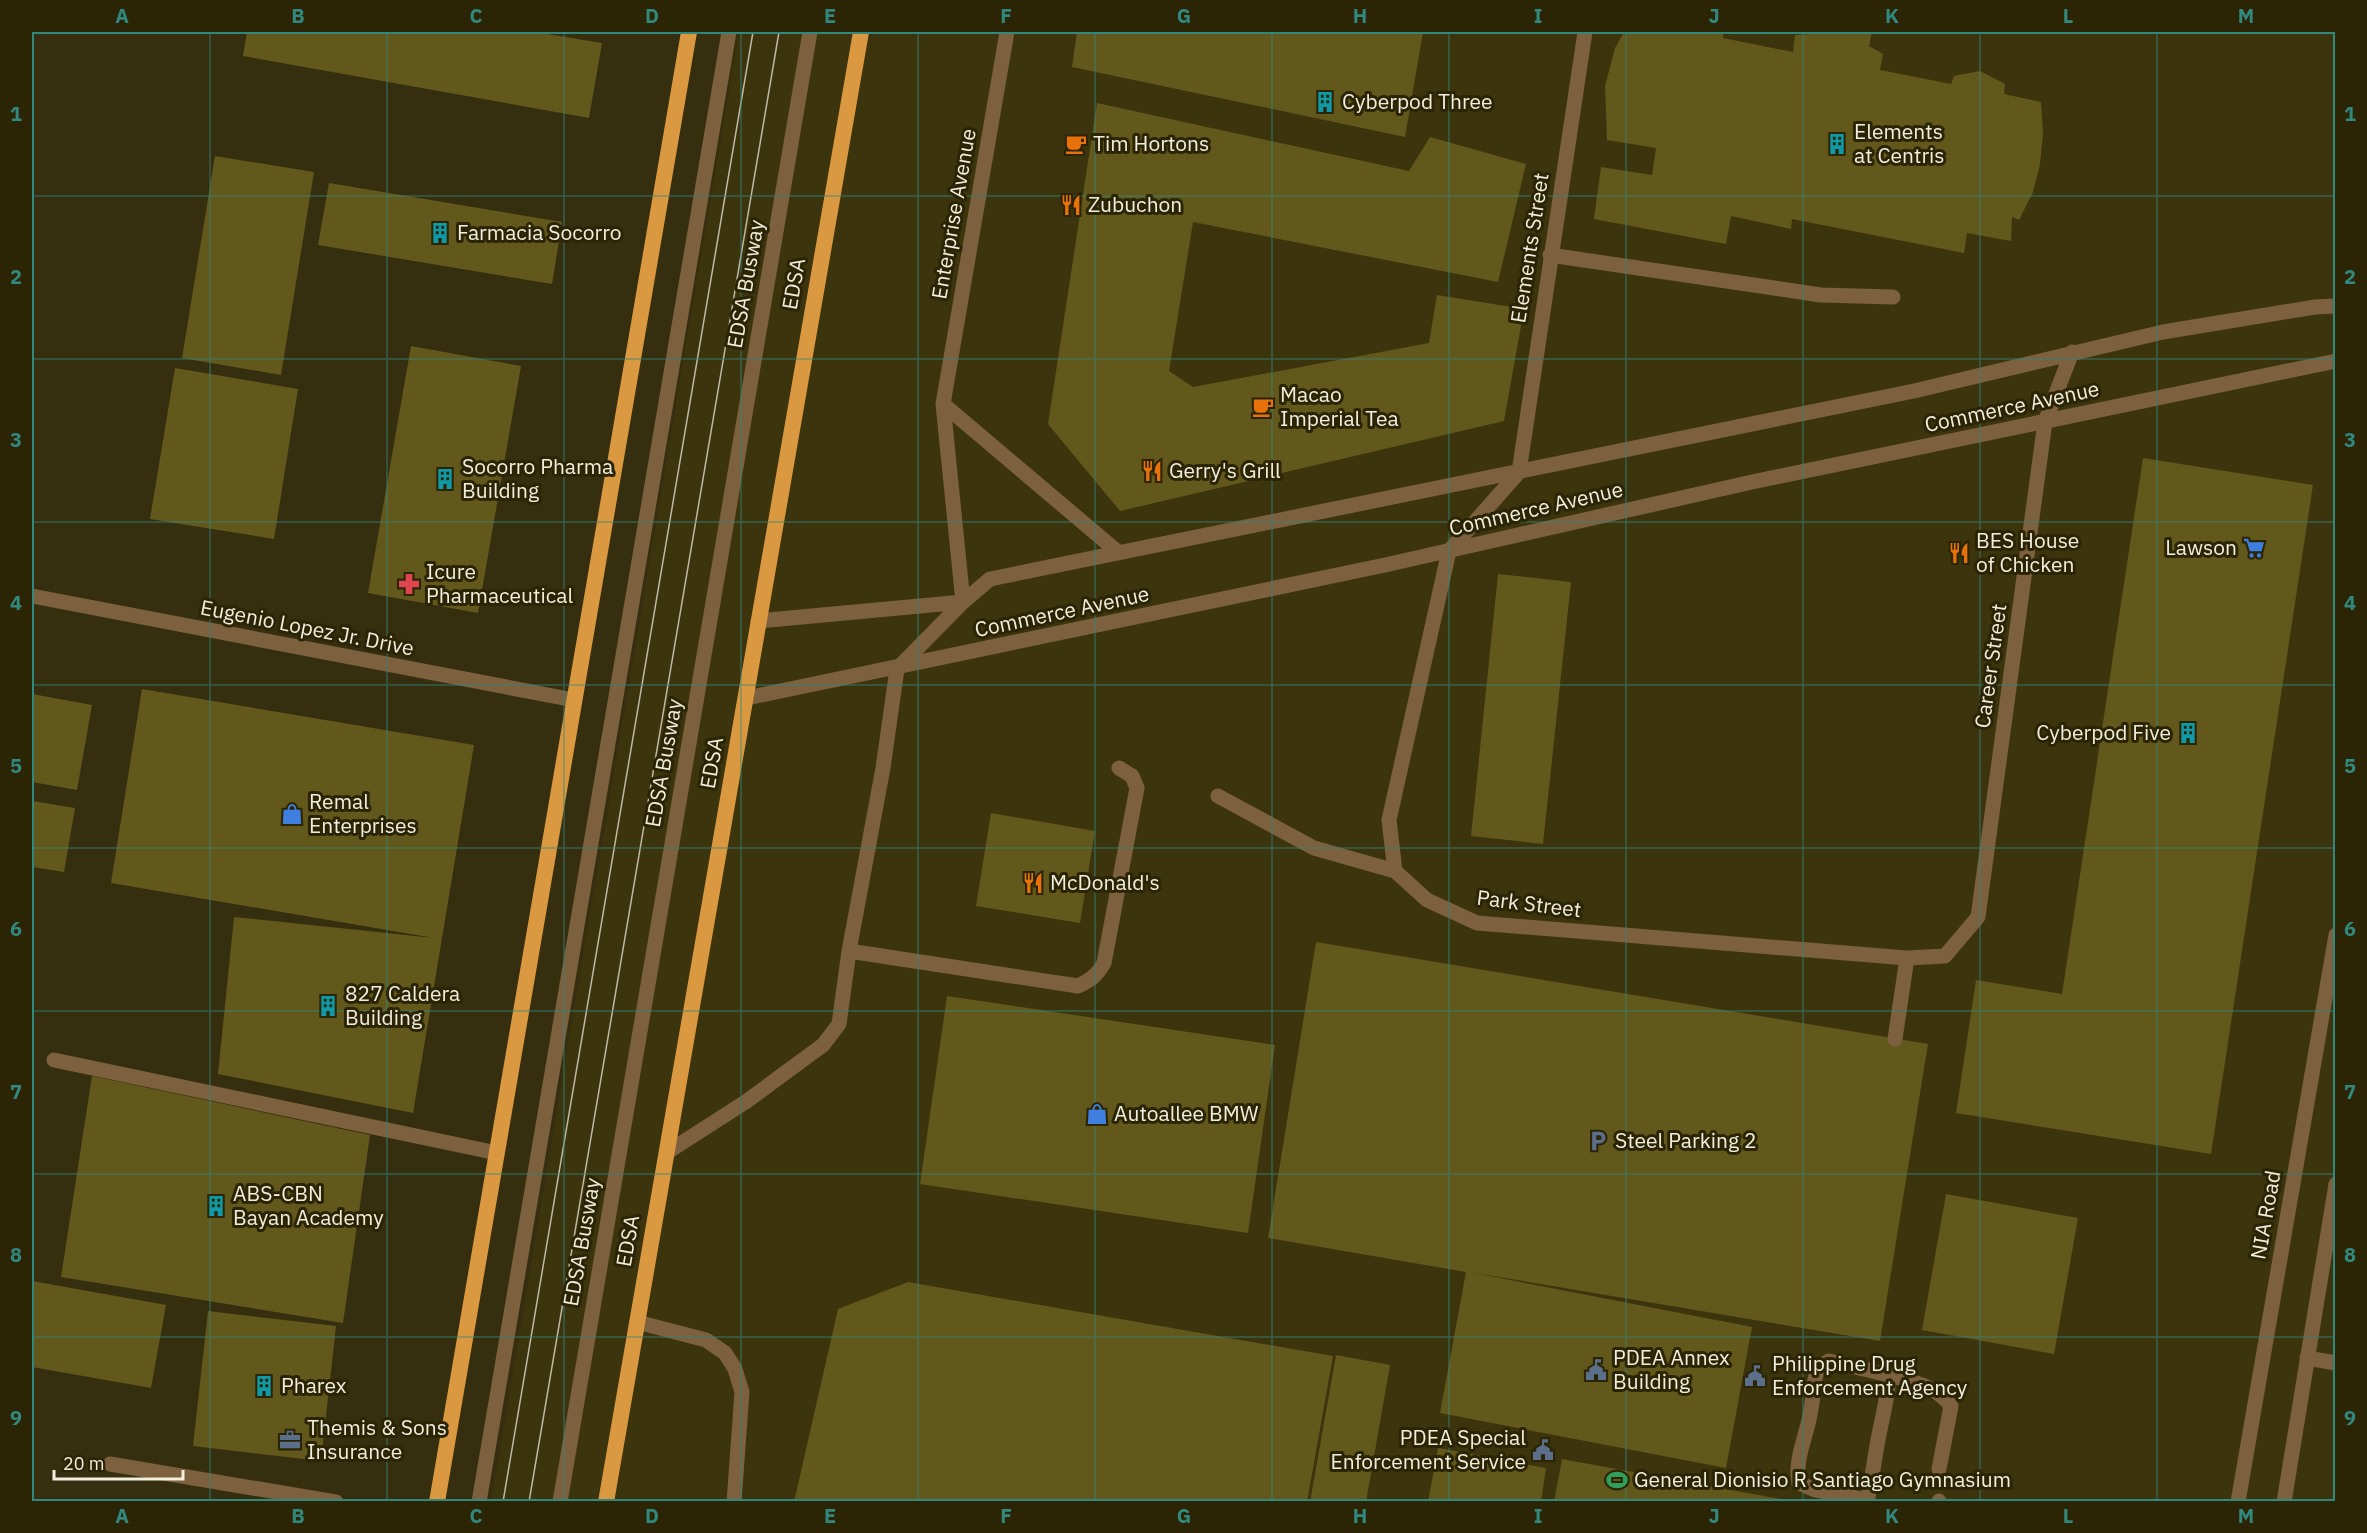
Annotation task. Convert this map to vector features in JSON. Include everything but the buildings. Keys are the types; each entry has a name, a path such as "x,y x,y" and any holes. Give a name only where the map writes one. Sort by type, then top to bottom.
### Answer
{"highway":[{"path":"437,1502 689,32"},
{"name":"EDSA","path":"606,1502 861,32"}],"street":[{"path":"479,1502 729,32"},
{"name":"EDSA Busway","path":"560,1502 810,32"},
{"name":"Enterprise Avenue","path":"963,602 943,404 1007,32"},
{"name":"Elements Street","path":"1518,472 1585,32"},
{"path":"1550,255 1821,295 1893,297"},
{"name":"Commerce Avenue","path":"758,621 963,602 990,579 1914,391 2163,332 2315,307 2336,306"},
{"name":"Career Street","path":"1978,917 2045,422 2072,352"},
{"name":"Commerce Avenue","path":"747,698 897,669 1449,551 1590,517 2336,361"},
{"path":"943,404 1119,553"},
{"path":"1218,796 1314,848 1395,871 1389,820 1449,551 1518,472"},
{"name":"Eugenio Lopez Jr. Drive","path":"32,596 574,700"},
{"path":"666,1153 747,1101 823,1045 839,1024 849,951 884,768 897,669 963,602"},
{"path":"849,951 1078,986 1089,981 1098,974 1104,963 1137,788 1132,776 1119,768"},
{"name":"Park Street","path":"1395,871 1427,900 1477,923 1907,958 1945,956 1978,917"},
{"name":"NIA Road","path":"2238,1502 2336,935"},
{"path":"1895,1039 1907,958"},
{"path":"54,1059 497,1153"},
{"path":"2284,1502 2307,1358 2330,1252 2336,1184"},
{"path":"637,1322 706,1340 725,1353 735,1369 742,1392 734,1502"},
{"path":"2307,1358 2336,1363"},
{"path":"1889,1375 1888,1398 1868,1501 1815,1491 1799,1483 1796,1469 1811,1409 1813,1380 1818,1367 1830,1361 1889,1375 1934,1389 1944,1396 1951,1406 1939,1469"},
{"path":"110,1464 336,1502"}],"shaded area":[{"path":"739,32 2335,32 2335,1501 491,1502"}],"tram line":[{"path":"503,1502 753,32"},
{"path":"529,1502 779,32"}],"place":[{"name":"Cyberpod Three","path":"1325,102"},
{"name":"Tim Hortons","path":"1076,144"},
{"name":"Elements at Centris","path":"1837,144"},
{"name":"Zubuchon","path":"1071,205"},
{"name":"Farmacia Socorro","path":"440,233"},
{"name":"Macao Imperial Tea","path":"1263,407"},
{"name":"Gerry's Grill","path":"1152,471"},
{"name":"Socorro Pharma Building","path":"445,479"},
{"name":"Lawson","path":"2254,548"},
{"name":"BES House of Chicken","path":"1959,553"},
{"name":"Icure Pharmaceutical","path":"409,584"},
{"name":"Cyberpod Five","path":"2188,733"},
{"name":"Remal Enterprises","path":"292,814"},
{"name":"McDonald's","path":"1033,883"},
{"name":"827 Caldera Building","path":"328,1006"},
{"name":"Autoallee BMW","path":"1097,1114"},
{"name":"Steel Parking 2","path":"1598,1141"},
{"name":"ABS-CBN Bayan Academy","path":"216,1206"},
{"name":"PDEA Annex Building","path":"1596,1370"},
{"name":"Philippine Drug Enforcement Agency","path":"1755,1376"},
{"name":"Pharex","path":"264,1386"},
{"name":"Themis & Sons Insurance","path":"290,1440"},
{"name":"PDEA Special Enforcement Service","path":"1543,1450"},
{"name":"General Dionisio R Santiago Gymnasium","path":"1617,1480"}]}
